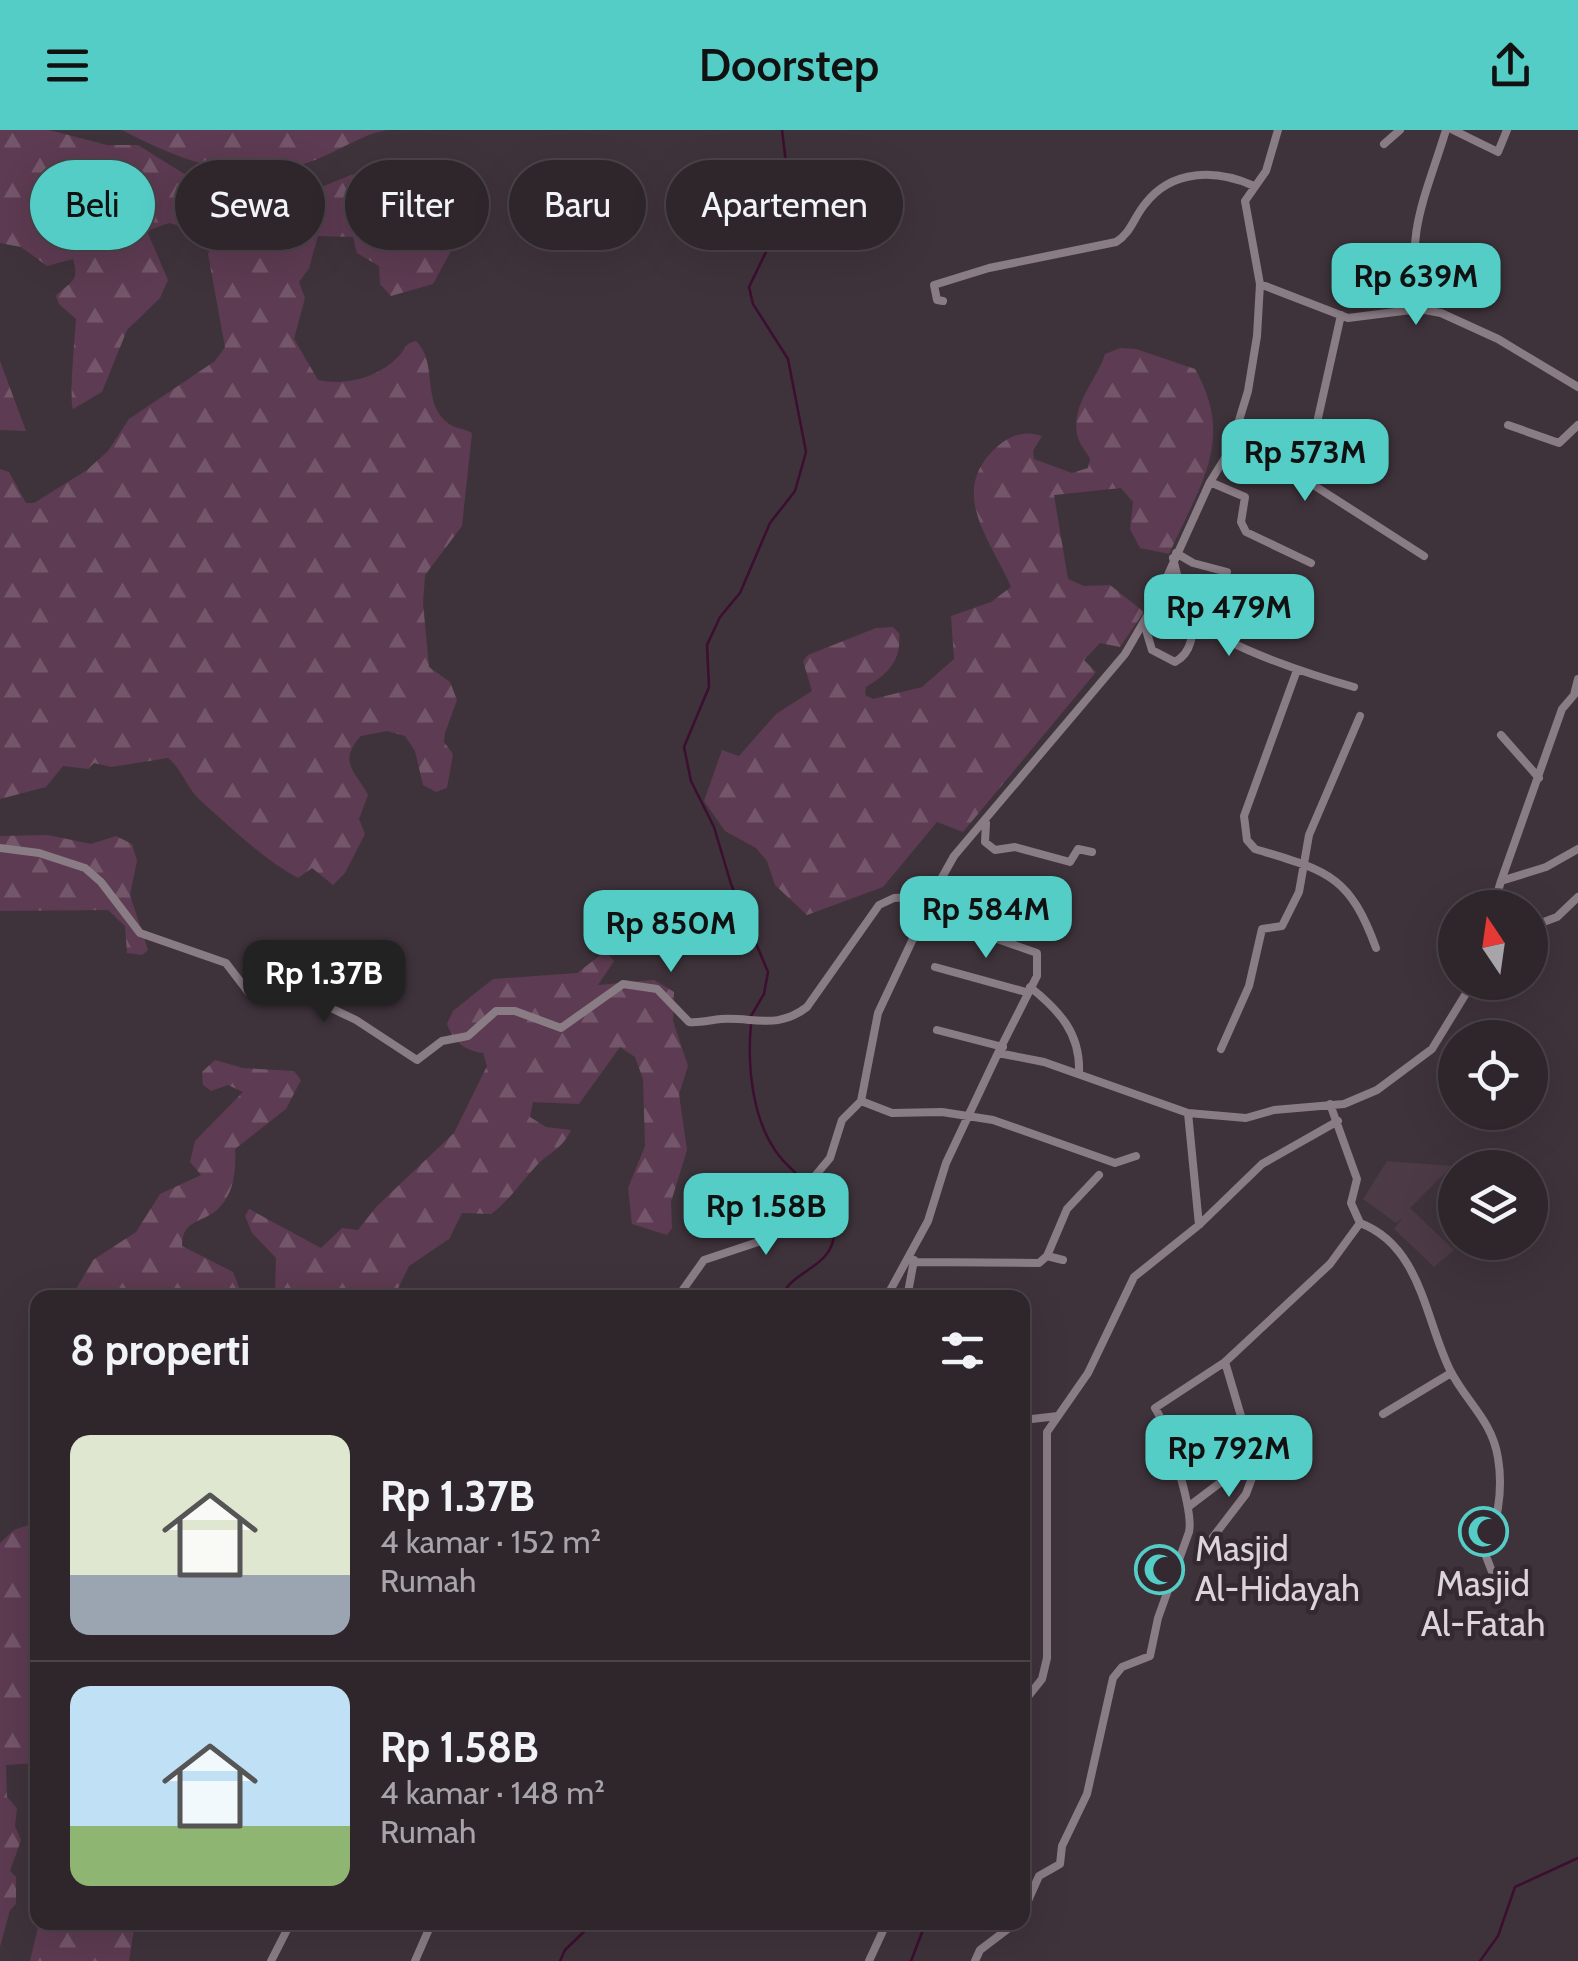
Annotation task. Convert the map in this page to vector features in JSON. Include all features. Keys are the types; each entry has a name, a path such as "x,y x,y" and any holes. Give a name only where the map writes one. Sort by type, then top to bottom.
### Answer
{"street":[{"path":"682,1290 696,1269 714,1253 782,1232 796,1212 805,1187 830,1158 842,1120 861,1102 878,1013 927,910 928,896 954,856 1124,654 1144,623 1210,482 1230,450 1248,391 1258,336 1260,284 1245,202 1266,171 1278,130"},
{"path":"1384,144 1400,130"},
{"path":"1419,309 1412,271 1414,229 1449,130 1498,152 1507,130"},
{"path":"943,300 936,300 934,285 989,268 1116,242 1145,204 1174,177 1225,174 1254,186"},
{"path":"1260,284 1341,315 1364,318 1419,309 1441,314 1498,339 1578,387"},
{"path":"1312,445 1341,315"},
{"path":"1508,425 1560,443 1578,426"},
{"path":"1230,450 1266,468 1290,470 1424,556"},
{"path":"1210,482 1244,495 1242,522 1246,532 1311,564"},
{"path":"1175,556 1227,572"},
{"path":"1144,623 1152,650 1178,661 1192,639 1190,609 1175,556"},
{"path":"1190,609 1210,630 1297,670 1354,687"},
{"path":"1297,670 1244,824 1249,845 1341,882 1363,912 1376,948"},
{"path":"1499,890 1562,709 1574,695 1578,678"},
{"path":"1221,1050 1249,986 1262,929 1284,924 1300,892 1309,835 1360,716"},
{"path":"1501,735 1539,778"},
{"path":"986,822 985,842 995,850 1015,847 1070,862 1076,850 1092,852"},
{"path":"0,848 39,853 85,868 101,882 140,933 226,963 251,995 263,999 303,996 356,1020 420,1060 442,1040 468,1036 496,1012 516,1011 561,1028 623,984 657,988 689,1022 767,1024 790,1019 807,1007 879,905 894,898 928,896"},
{"path":"1502,881 1546,868 1578,850"},
{"path":"1548,920 1578,897"},
{"path":"890,1290 928,1221 946,1163 1040,964 1034,948 963,927 927,910"},
{"path":"935,966 1028,989 1074,1033 1080,1053 1079,1074"},
{"path":"937,1030 1188,1113 1246,1118 1358,1101 1432,1049 1462,1000"},
{"path":"861,1102 892,1113 969,1116 1046,1136 1116,1162 1136,1156"},
{"path":"1330,1104 1357,1179 1351,1204 1360,1223 1385,1237 1408,1265 1451,1373 1481,1411 1498,1454 1502,1485 1496,1528 1486,1556 1502,1598"},
{"path":"1188,1113 1199,1224"},
{"path":"1030,1694 1042,1679 1048,1658 1046,1438 1088,1373 1134,1277 1199,1224 1262,1164 1338,1120"},
{"path":"1048,1256 1068,1209 1099,1175"},
{"path":"1030,1894 1034,1884 1060,1864 1062,1846 1080,1814 1104,1735 1113,1678 1122,1668 1150,1656 1158,1618 1190,1532 1188,1507 1154,1408 1225,1362 1330,1264 1360,1223"},
{"path":"909,1252 915,1262 909,1290"},
{"path":"915,1262 1027,1265 1048,1256 1062,1260"},
{"path":"1213,1538 1246,1494 1256,1467 1225,1362"},
{"path":"1383,1414 1451,1373"},
{"path":"1030,1419 1058,1416"},
{"path":"1188,1507 1230,1476 1256,1467"},
{"path":"271,1961 287,1930"},
{"path":"415,1961 429,1930"},
{"path":"869,1961 883,1930"},
{"path":"975,1961 980,1950 1006,1930"}],"shaded area":[{"path":"1387,1161 1438,1165 1438,1180 1410,1208 1438,1235 1438,1260 1442,1260 1434,1267 1394,1229 1403,1217 1396,1223 1363,1199"}],"green space":[{"path":"0,130 49,130 107,145 138,145 175,168 175,225 155,228 155,160 30,160 30,250 155,250 168,280 160,298 127,330 102,392 73,409 76,319 56,296 74,277 73,259 47,266 21,247 0,243"},
{"path":"122,130 387,130 315,160 189,160"},
{"path":"345,177 345,237 325,236 325,186"},
{"path":"210,250 314,250 309,268 299,282 305,298 294,339 318,380 340,382 361,378 391,364 416,341 427,360 440,415 452,426 472,433 462,526 425,575 423,603 429,667 450,682 457,700 445,733 444,742 453,754 447,788 436,792 423,785 415,751 405,736 387,731 361,736 350,760 368,795 359,819 365,834 345,873 333,885 312,868 298,878 259,852 196,796 168,758 111,767 94,763 88,769 63,766 46,787 0,799 0,469 9,472 26,503 34,503 87,470 108,451 129,419 215,361 225,347"},
{"path":"356,250 452,250 433,284 391,296 380,284 379,266"},
{"path":"1120,348 1136,349 1195,369 1212,418 1209,463 1169,554 1140,548 1130,529 1133,502 1121,488 1054,495 1068,579 1084,586 1110,585 1144,612 1120,647 1100,643 1084,660 1096,672 963,832 937,822 883,887 807,915 775,885 767,861 756,848 725,831 704,801 722,750 739,756 776,714 812,691 803,661 808,655 876,628 893,627 899,633 899,643 892,665 866,687 865,695 873,699 922,687 954,659 951,616 991,602 1011,587 977,516 975,480 983,463 1008,439 1030,433 1042,436 1033,451 1034,459 1072,473 1088,468 1090,459 1078,438 1077,416 1105,354"},
{"path":"0,361 26,431 0,430"},
{"path":"48,835 91,844 116,836 132,844 137,861 130,895 148,950 142,955 127,953 125,926 108,910 0,911 0,836"},
{"path":"606,951 614,961 598,985 654,980 674,992 673,1021 688,1066 679,1094 687,1150 671,1202 672,1228 667,1235 632,1224 628,1188 645,1146 643,1079 635,1057 620,1047 579,1104 533,1102 530,1117 546,1127 571,1130 560,1146 491,1214 462,1213 449,1239 409,1266 397,1290 275,1290 276,1258 252,1233 245,1216 249,1209 321,1248 342,1228 358,1230 377,1206 454,1133 487,1066 483,1053 460,1044 453,1035 447,1024 453,1011 493,979 577,973"},
{"path":"215,1060 243,1068 294,1071 301,1080 286,1109 235,1149 233,1180 224,1203 189,1226 183,1237 182,1246 233,1272 240,1290 76,1290 93,1260 136,1232 160,1194 201,1175 190,1162 195,1141 243,1092 228,1085 211,1091 203,1085 202,1072"},
{"path":"30,1524 30,1763 6,1765 7,1797 17,1808 15,1826 21,1840 10,1871 16,1877 16,1904 10,1910 0,1947 0,1543 14,1530"},
{"path":"37,1930 134,1930 129,1961 30,1961"}],"waterway":[{"path":"751,1016 764,994 768,972 731,884 714,827 691,781 684,747 709,687 707,645 720,617 740,593 770,523 795,491 806,452 788,359 753,304 749,287 781,221 789,188 782,130"},
{"path":"751,1024 751,1075 763,1127 780,1157 824,1201 834,1223 834,1236 825,1256 785,1290"},
{"path":"1480,1961 1498,1936 1515,1887 1578,1858"},
{"path":"560,1961 565,1950 586,1930"},
{"path":"911,1961 923,1930"}],"place":[{"name":"Masjid Al-Fatah","path":"1483,1532"},
{"name":"Masjid Al-Hidayah","path":"1160,1569"}]}
